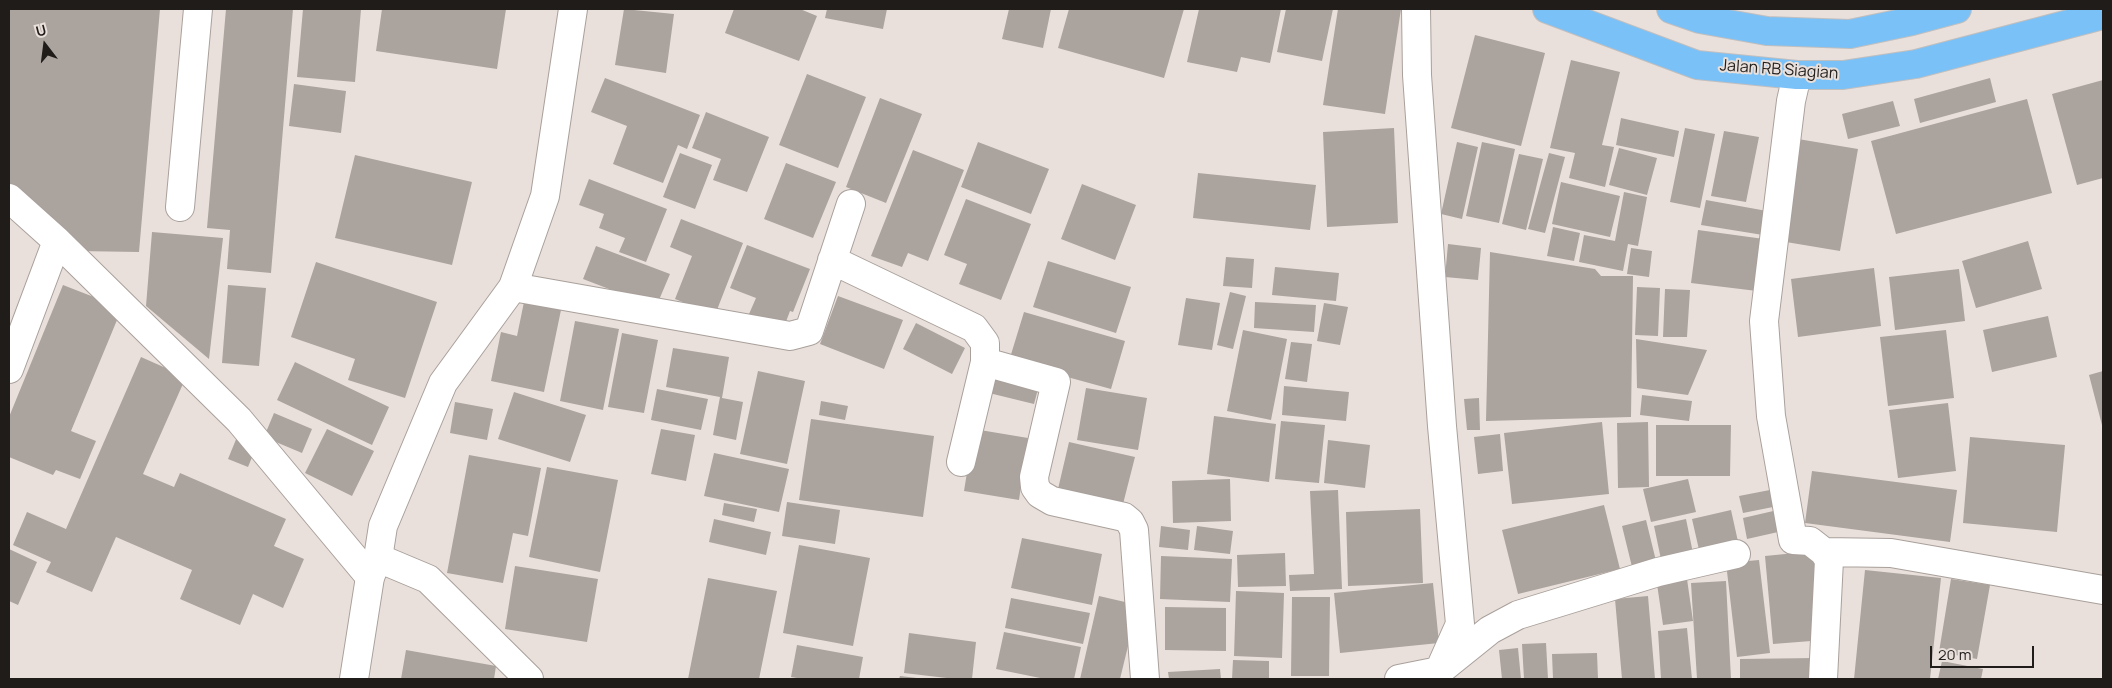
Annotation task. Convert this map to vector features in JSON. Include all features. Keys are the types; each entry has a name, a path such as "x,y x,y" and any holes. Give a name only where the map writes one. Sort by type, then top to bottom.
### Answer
{"highway":[{"name":"Jalan RB Siagian","path":"1547,9 1697,64 1796,75 1843,75 1916,64 2103,15"},
{"path":"1671,9 1700,14 1767,31 1850,34 1958,9"}],"street":[{"path":"180,207 198,9"},
{"path":"354,679 383,526 443,384 513,287 544,196 573,9"},
{"path":"1416,9 1418,94 1442,426 1460,624 1439,675"},
{"path":"1796,75 1791,101 1764,321 1771,416 1793,540 1810,541 1824,552 1829,560 1823,679"},
{"path":"9,198 57,241 239,420 374,568 428,580 529,679"},
{"path":"513,287 790,336 809,331 851,204"},
{"path":"9,369 57,241"},
{"path":"832,260 974,328 985,343 985,362 961,462"},
{"path":"985,362 1056,382 1034,477 1040,494 1052,501 1124,517 1130,522 1134,530 1145,679"},
{"path":"1824,552 1891,553 2103,590"},
{"path":"1399,679 1439,675 1490,630 1518,615 1658,572 1736,554"}],"building":[{"path":"9,9 160,9 139,252 77,251 9,191"},
{"path":"226,9 293,9 271,273 227,269 230,230 207,228"},
{"path":"303,9 361,9 355,82 297,77"},
{"path":"382,9 506,9 497,69 376,51"},
{"path":"624,9 674,14 666,73 615,65"},
{"path":"734,9 800,9 817,16 799,61 725,33"},
{"path":"827,9 887,9 883,29 825,18"},
{"path":"1009,9 1051,9 1043,48 1002,39"},
{"path":"1069,9 1184,9 1164,78 1058,48"},
{"path":"1199,9 1281,9 1270,63 1241,57 1237,72 1187,62"},
{"path":"1286,9 1333,9 1322,61 1277,52"},
{"path":"1338,9 1401,9 1385,114 1323,105"},
{"path":"1475,35 1545,53 1521,146 1451,128"},
{"path":"1571,60 1620,72 1602,145 1614,147 1605,187 1569,178 1575,153 1550,148"},
{"path":"807,74 866,97 838,168 779,145"},
{"path":"605,78 700,115 687,149 678,145 663,183 613,164 627,126 591,112"},
{"path":"1990,78 1996,102 1920,123 1914,99"},
{"path":"2103,80 2103,178 2077,185 2052,94"},
{"path":"294,84 346,91 341,133 289,126"},
{"path":"880,98 922,114 886,203 846,187"},
{"path":"2027,99 2052,193 1896,234 1871,141"},
{"path":"1893,101 1900,126 1848,139 1842,114"},
{"path":"706,112 769,137 747,192 713,180 721,159 692,148"},
{"path":"1621,118 1679,131 1674,157 1616,145"},
{"path":"1394,128 1398,223 1327,227 1323,132"},
{"path":"1685,128 1715,134 1700,208 1670,202"},
{"path":"1724,131 1759,137 1746,202 1711,196"},
{"path":"1798,139 1858,149 1840,251 1780,241"},
{"path":"978,142 1049,169 1031,214 961,187"},
{"path":"1457,142 1478,147 1462,219 1441,214"},
{"path":"1482,142 1515,149 1499,223 1466,216"},
{"path":"1619,148 1657,158 1647,195 1609,185"},
{"path":"913,150 964,170 928,261 908,253 902,267 871,256"},
{"path":"680,153 712,165 695,209 663,197"},
{"path":"1549,153 1565,157 1545,233 1528,229"},
{"path":"1519,154 1543,159 1526,230 1502,224"},
{"path":"355,155 472,182 452,265 335,238"},
{"path":"786,163 836,182 813,238 764,219"},
{"path":"1198,173 1316,185 1310,230 1193,218"},
{"path":"589,179 667,209 646,262 619,252 625,238 599,228 604,214 579,205"},
{"path":"1561,182 1620,196 1610,237 1552,224"},
{"path":"1082,184 1136,205 1115,260 1061,239"},
{"path":"1624,192 1647,197 1638,246 1628,244 1623,271 1579,262 1584,235 1615,241"},
{"path":"966,199 1031,224 1001,300 959,284 967,264 944,255"},
{"path":"1706,200 1767,211 1763,235 1701,225"},
{"path":"681,219 743,243 715,315 675,299 692,256 670,247"},
{"path":"1553,227 1580,233 1574,261 1547,256"},
{"path":"1698,230 1764,239 1757,291 1691,283"},
{"path":"152,232 223,238 209,359 146,306"},
{"path":"2028,241 2042,289 1976,308 1962,261"},
{"path":"1448,244 1481,248 1478,280 1445,277"},
{"path":"747,245 810,269 793,312 790,311 784,327 749,314 756,298 730,288"},
{"path":"596,246 670,274 656,307 583,279"},
{"path":"1631,248 1652,251 1649,277 1627,274"},
{"path":"1490,252 1595,269 1601,276 1633,276 1631,417 1486,421"},
{"path":"1226,257 1254,259 1252,288 1223,286"},
{"path":"1048,261 1131,287 1116,333 1033,307"},
{"path":"316,262 437,302 405,398 348,380 355,359 291,337"},
{"path":"1275,267 1339,273 1336,301 1272,295"},
{"path":"1874,268 1881,326 1798,337 1791,279"},
{"path":"1959,269 1965,321 1895,330 1889,277"},
{"path":"63,285 122,308 71,431 96,441 80,479 56,470 53,475 9,457 9,417"},
{"path":"228,285 266,288 259,366 222,363"},
{"path":"1637,287 1660,288 1658,336 1635,335"},
{"path":"1665,289 1690,290 1687,337 1663,337"},
{"path":"1230,292 1246,296 1233,349 1217,345"},
{"path":"838,296 903,320 884,369 820,344"},
{"path":"1186,298 1220,303 1212,350 1178,345"},
{"path":"524,302 561,310 544,392 491,381 501,332 517,336"},
{"path":"1255,302 1316,305 1314,332 1254,328"},
{"path":"1324,303 1348,307 1340,345 1317,341"},
{"path":"1024,312 1125,341 1111,389 1009,361"},
{"path":"2048,316 2057,357 1992,372 1983,330"},
{"path":"575,321 619,329 603,410 560,401"},
{"path":"916,323 965,348 952,374 903,349"},
{"path":"1243,330 1287,339 1271,420 1227,411"},
{"path":"1946,330 1954,398 1888,406 1880,337"},
{"path":"622,333 658,340 644,413 608,407"},
{"path":"1636,339 1707,350 1688,395 1637,388"},
{"path":"1291,342 1312,344 1307,382 1285,379"},
{"path":"673,348 729,357 722,398 743,402 736,440 713,435 720,397 666,387"},
{"path":"141,357 186,377 143,474 174,487 180,473 286,519 274,546 304,559 283,608 253,594 240,625 180,599 192,570 116,537 92,592 46,572 51,562 13,545 27,512 66,529"},
{"path":"295,362 389,407 372,445 277,400"},
{"path":"995,367 1041,378 1034,404 989,393"},
{"path":"758,371 805,381 787,464 740,454"},
{"path":"2103,371 2103,429 2089,375"},
{"path":"1284,386 1349,392 1346,421 1282,415"},
{"path":"1086,388 1147,398 1138,450 1077,440"},
{"path":"657,389 708,399 701,430 651,420"},
{"path":"514,392 586,415 570,462 498,439"},
{"path":"1642,395 1692,401 1689,421 1640,415"},
{"path":"1479,398 1480,430 1467,430 1464,399"},
{"path":"821,401 848,406 845,420 819,415"},
{"path":"455,402 493,409 487,440 450,433"},
{"path":"1948,403 1956,471 1898,478 1889,410"},
{"path":"274,413 312,429 302,453 264,437"},
{"path":"1214,416 1276,424 1269,482 1207,474"},
{"path":"811,419 934,436 923,517 799,500"},
{"path":"1281,421 1325,425 1319,483 1275,479"},
{"path":"1602,422 1609,494 1512,504 1504,433"},
{"path":"1648,422 1649,487 1618,488 1617,423"},
{"path":"1656,425 1731,425 1730,476 1656,476"},
{"path":"327,429 374,451 352,496 305,473"},
{"path":"661,429 695,435 686,481 651,474"},
{"path":"974,429 1028,438 1019,500 964,491"},
{"path":"1500,434 1503,471 1478,474 1474,437"},
{"path":"237,437 257,445 248,467 228,459"},
{"path":"1970,437 2065,445 2057,532 1963,523"},
{"path":"1328,440 1370,445 1365,488 1324,483"},
{"path":"1069,442 1135,457 1123,504 1058,489"},
{"path":"714,453 789,469 779,512 704,496"},
{"path":"469,455 541,468 528,536 513,533 503,583 447,573"},
{"path":"547,467 618,480 600,572 529,557"},
{"path":"1812,471 1957,490 1950,542 1805,523"},
{"path":"1230,479 1231,521 1173,523 1172,481"},
{"path":"1688,479 1696,512 1651,522 1643,489"},
{"path":"1775,489 1778,506 1743,513 1739,496"},
{"path":"1338,490 1342,589 1290,591 1289,575 1314,574 1310,491"},
{"path":"787,502 840,510 835,544 782,536"},
{"path":"724,503 757,509 754,522 722,515"},
{"path":"1604,505 1620,569 1518,594 1502,530"},
{"path":"1420,509 1423,583 1348,586 1346,512"},
{"path":"1782,509 1787,530 1747,539 1743,518"},
{"path":"1731,510 1739,546 1700,554 1692,519"},
{"path":"714,519 771,532 766,555 709,542"},
{"path":"1686,519 1694,558 1662,564 1654,526"},
{"path":"1646,520 1658,569 1634,575 1622,526"},
{"path":"1161,526 1190,530 1188,550 1159,547"},
{"path":"1197,526 1233,531 1230,554 1194,550"},
{"path":"1022,538 1102,554 1092,605 1011,588"},
{"path":"799,545 870,558 853,646 783,633"},
{"path":"9,549 37,562 18,605 9,601"},
{"path":"1816,551 1824,640 1773,644 1765,556"},
{"path":"1285,553 1286,586 1238,587 1237,555"},
{"path":"1161,556 1232,559 1230,602 1160,599"},
{"path":"1759,560 1770,653 1737,657 1726,563"},
{"path":"515,566 598,579 587,642 505,629"},
{"path":"1865,570 1941,578 1930,679 1854,679"},
{"path":"708,578 777,591 759,679 688,679"},
{"path":"1687,579 1693,621 1663,625 1657,584"},
{"path":"1951,579 1990,585 1977,659 1939,652"},
{"path":"1726,581 1731,679 1697,679 1691,583"},
{"path":"1433,583 1439,643 1340,653 1334,593"},
{"path":"1236,591 1284,593 1282,658 1234,656"},
{"path":"1099,596 1138,605 1120,679 1080,679"},
{"path":"1648,596 1655,679 1622,679 1615,599"},
{"path":"1292,597 1330,597 1329,676 1291,676"},
{"path":"1011,598 1090,613 1083,644 1005,628"},
{"path":"1165,607 1226,608 1226,651 1165,650"},
{"path":"1687,628 1692,679 1661,679 1658,631"},
{"path":"1004,632 1081,647 1074,679 1045,679 996,669"},
{"path":"909,633 976,642 972,679 904,673"},
{"path":"1546,643 1548,679 1524,679 1522,644"},
{"path":"797,645 863,657 859,679 803,679 791,677"},
{"path":"1518,648 1521,679 1502,679 1499,650"},
{"path":"406,650 496,666 494,679 401,679"},
{"path":"1597,653 1598,679 1553,679 1552,654"},
{"path":"1815,658 1815,679 1740,679 1740,659"},
{"path":"1233,660 1269,661 1269,679 1232,679"},
{"path":"1942,661 1983,669 1981,679 1938,679"},
{"path":"1220,669 1221,679 1169,679 1168,672"},
{"path":"900,676 917,678 917,679 899,679"}]}
